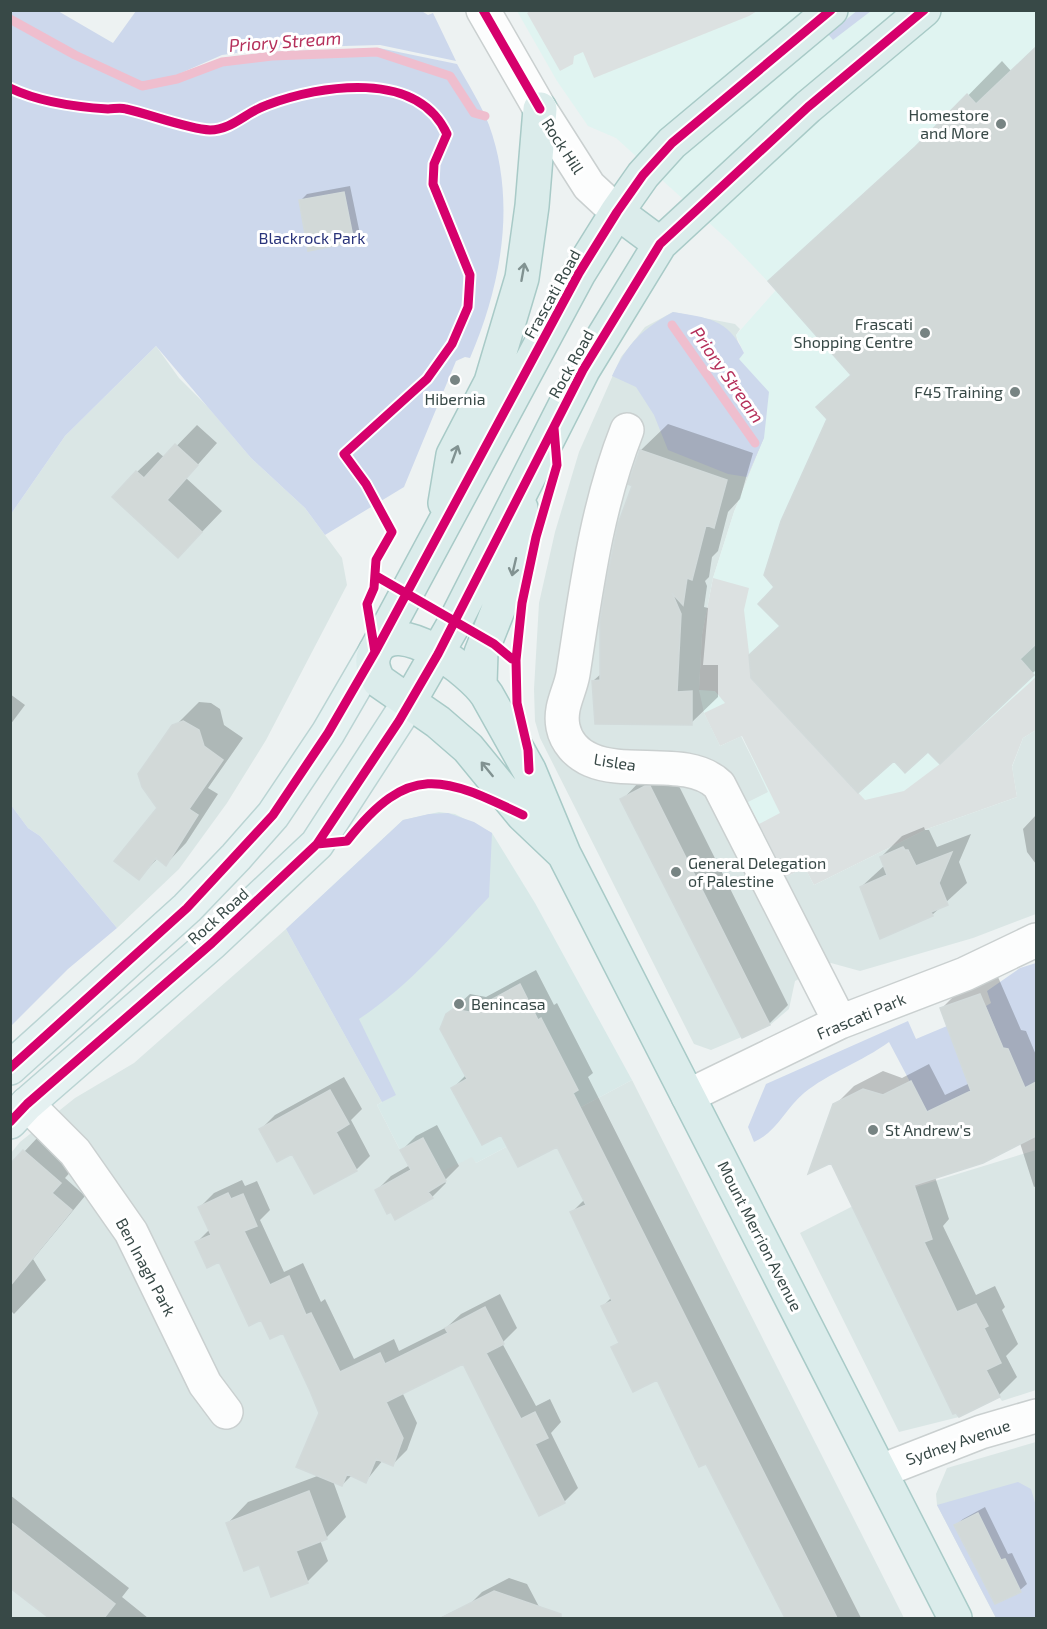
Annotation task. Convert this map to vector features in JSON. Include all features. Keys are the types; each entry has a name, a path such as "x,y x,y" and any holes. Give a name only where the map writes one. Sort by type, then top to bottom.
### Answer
{"highway":[{"name":"Frascati Road","path":"375,652 579,273 643,175 672,143 831,10"},
{"path":"617,212 660,244 808,107 924,10"},
{"path":"439,531 453,455 491,382 522,278 532,206 540,109"},
{"name":"Rock Road","path":"524,488 615,315 660,244"},
{"path":"409,702 438,654 524,488"},
{"path":"480,684 481,653 515,567 524,488"},
{"name":"Mount Merrion Avenue","path":"564,854 523,815 468,748 379,681 372,664 375,652 383,641 401,636 438,654 480,684 529,770 564,854 955,1618"}],"main road":[{"name":"Rock Road","path":"10,1068 187,908 273,815 328,733 375,652"},
{"name":"Rock Road","path":"19,1113 212,944 316,844 409,702"}],"street":[{"name":"Rock Hill","path":"483,10 540,109 589,186 617,212"},
{"name":"Lislea","path":"627,430 613,464 591,554 572,680 563,701 562,726 570,745 593,761 698,773 719,785 840,1022"},
{"name":"Frascati Park","path":"688,1096 840,1022 965,974 1036,940"},
{"name":"Ben Inagh Park","path":"19,1113 75,1152 131,1232 205,1384 226,1412"},
{"name":"Sydney Avenue","path":"881,1471 981,1432 1036,1416"}],"shaded area":[{"path":"532,10 757,11 594,78 583,52 574,56 573,64 560,71 527,13"},
{"path":"517,11 1036,11 1036,730 1023,738 1012,766 1017,797 927,829 814,885 805,868 786,877 748,802 768,792 742,736 720,746 704,713 699,690 702,635 713,578 734,512 764,438 739,359 744,353 736,335 776,290 730,242 616,138 588,126 557,81"},
{"path":"673,312 735,324 740,329 736,335 764,438 734,512 713,578 702,635 699,690 720,746 741,736 769,792 748,803 786,877 805,867 814,885 927,829 1017,797 1012,767 1023,738 1036,730 1036,914 973,938 860,971 831,963 795,981 789,1009 770,1025 711,1050 694,1044 540,738 535,721 534,689 539,603 555,532 579,452 621,357 645,327"},
{"path":"156,346 179,378 208,407 251,458 305,508 342,558 347,585 266,740 227,803 179,869 117,928 40,836 28,828 11,805 11,514 65,436"},
{"path":"713,578 749,588 744,610 752,679 865,800 904,791 940,764 1036,677 1036,730 1023,738 1012,766 1017,797 927,829 814,885 805,868 786,877 759,824 780,813 742,736 720,746 704,713 725,703 715,691 699,690 702,635"},
{"name":"Benincasa","path":"439,812 455,814 492,833 535,903 632,1080 476,1163 472,1157 441,1172 423,1138 400,1150 377,1105 382,1102 286,929 403,820"},
{"path":"286,929 382,1102 377,1105 400,1150 423,1138 473,1156 476,1163 632,1080 904,1618 11,1618 11,1153 20,1142 75,1098 134,1063"},
{"path":"1036,1150 1036,1390 1002,1401 999,1397 959,1417 899,1432 800,1233 853,1206"},
{"path":"1036,1442 1036,1618 996,1618 937,1505 936,1494 947,1468"}],"green space":[{"name":"Blackrock Park","path":"420,10 428,15 433,13 456,61 380,45 271,48 222,55 181,73 225,58 272,52 379,48 457,64 478,102 489,125 502,184 502,243 497,273 490,302 470,358 465,357 456,361 404,487 325,535 305,508 251,458 156,346 65,436 11,514 11,11 58,11 113,43 136,11"},
{"path":"858,10 871,11 833,40 828,34"},
{"path":"673,312 706,318 723,326 738,341 744,353 739,359 769,392 764,438 747,477 728,474 668,450 654,415 636,387 612,376 636,338"},
{"path":"11,805 28,828 40,836 117,928 68,969 11,1026"},
{"path":"448,813 474,822 492,833 489,897 411,977 359,1019 396,1095 382,1102 286,929 403,820 429,814"},
{"path":"1036,963 1036,1082 1022,1090 1009,1064 1012,1058 1008,1049 1003,1048 986,1006 991,1003 987,991 1020,968"},
{"path":"908,1021 916,1039 947,1026 971,1091 927,1114 889,1042 813,1086 797,1099 769,1132 754,1142 748,1127 766,1084"},
{"path":"1018,1482 1031,1489 1036,1506 1036,1617 996,1618 937,1505"}],"building":[{"path":"1036,47 1036,644 1020,659 1034,675 940,764 928,752 905,773 894,761 858,793 751,678 749,655 780,626 758,604 774,587 764,575 781,521 827,419 816,407 851,375 768,281 915,147 967,94 976,104"},
{"path":"344,192 354,242 308,251 299,200"},
{"path":"175,444 198,465 167,500 202,532 178,558 112,497 136,471 144,478"},
{"path":"640,450 727,480 714,528 706,525 692,580 687,578 683,605 672,593 681,614 677,692 692,691 692,725 595,724 592,681 600,680 600,623 606,584 618,524 632,486 628,484"},
{"path":"183,721 199,730 204,746 223,760 189,809 198,815 166,866 156,858 139,880 114,861 157,808 142,787 138,774 172,725"},
{"path":"645,786 650,786 770,1025 742,1038 620,799"},
{"path":"903,847 908,850 916,866 952,852 939,883 948,905 931,912 933,916 880,939 860,887 887,875 880,857"},
{"path":"520,984 538,1020 541,1018 578,1090 573,1093 837,1618 785,1618 706,1464 699,1467 657,1380 633,1392 611,1347 619,1343 601,1306 612,1301 570,1212 586,1205 557,1147 518,1167 501,1135 482,1145 451,1088 467,1079 440,1029 446,1014 453,1009 469,1012"},
{"path":"980,994 1003,1048 1008,1049 1025,1088 1036,1082 1036,1136 983,1163 914,1185 932,1239 924,1242 957,1312 976,1304 988,1326 984,1328 1001,1363 986,1370 1000,1397 959,1417 956,1413 953,1414 831,1163 808,1174 833,1104 863,1089 883,1095 911,1081 927,1112 971,1091 940,1008"},
{"path":"330,1090 349,1124 336,1132 357,1171 314,1194 292,1154 277,1162 259,1129"},
{"path":"423,1138 446,1181 428,1192 433,1198 395,1220 391,1212 387,1214 375,1190 411,1170 400,1150"},
{"path":"23,1150 61,1183 52,1193 72,1210 10,1286 10,1164"},
{"path":"228,1193 231,1199 243,1194 257,1226 244,1231 270,1285 289,1276 306,1315 311,1313 340,1372 380,1353 385,1364 448,1333 445,1328 485,1307 504,1344 486,1353 521,1419 535,1412 548,1438 535,1444 565,1503 539,1516 463,1364 386,1402 403,1438 393,1466 376,1459 366,1483 347,1474 342,1486 296,1467 319,1413 310,1391 283,1333 270,1339 261,1320 249,1326 219,1262 207,1268 195,1242 211,1235 198,1207"},
{"path":"309,1491 327,1539 296,1551 308,1583 271,1597 259,1565 244,1571 226,1523"},
{"path":"978,1513 1001,1560 1005,1559 1021,1592 995,1604 954,1525"},
{"path":"10,1522 115,1604 104,1618 49,1618 10,1588"},
{"path":"494,1591 561,1614 561,1618 441,1618"}],"waterway":[{"name":"Priory Stream","path":"10,19 75,55 142,86 177,79 222,62 272,56 377,52 450,76 474,113 485,116"},
{"name":"Priory Stream","path":"672,325 755,443"}],"cycle path":[{"path":"483,10 540,109"},
{"path":"10,1068 187,908 273,815 328,733 375,652 579,273 617,212 643,175 672,143 831,10"},
{"path":"10,1122 27,1104 212,943 317,844 399,721 438,654 583,370 660,244 808,107 924,10"},
{"path":"10,88 58,103 108,109 124,108 191,127 210,130 225,127 259,108 289,98 340,88 366,88 391,91 414,99 433,113 447,134 434,164 433,184 470,275 468,307 452,344 427,379 344,454 366,484 392,532 376,560 374,588 367,604 375,652"},
{"path":"529,770 528,750 517,703 516,660 522,603 536,537 557,465 554,428"},
{"path":"376,576 494,644 512,659"},
{"path":"317,844 347,841 389,798 409,788 428,784 448,785 470,792 523,815"}],"place":[{"name":"Homestore and More","path":"1001,124"},
{"name":"Frascati Shopping Centre","path":"925,333"},
{"name":"Hibernia","path":"455,380"},
{"name":"F45 Training","path":"1015,392"},
{"name":"General Delegation of Palestine","path":"676,872"},
{"name":"Benincasa","path":"459,1004"},
{"name":"St Andrew's","path":"873,1130"}]}
